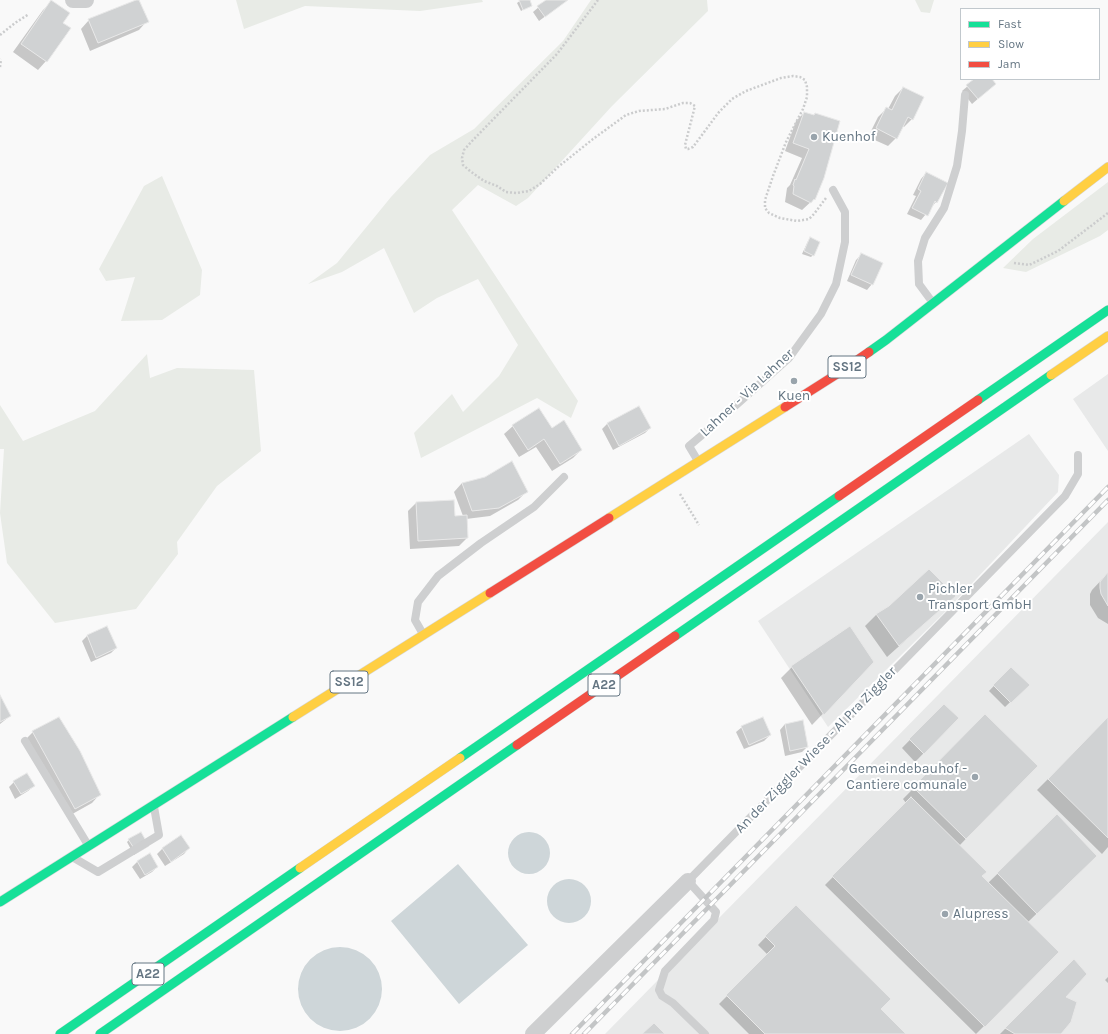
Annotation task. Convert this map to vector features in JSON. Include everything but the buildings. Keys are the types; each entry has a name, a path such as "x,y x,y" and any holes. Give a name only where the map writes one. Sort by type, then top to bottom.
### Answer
{"main road":[{"name":"SS12","path":"0,902 837,374 886,340 1108,166"},
{"name":"A22","path":"60,1034 1108,310"},
{"name":"A22","path":"100,1034 1108,336"}],"street":[{"path":"73,0 86,0"},
{"name":"An der Ziggler Wiese - Al Pra Ziggler","path":"533,1034 688,881"}],"lane":[{"path":"933,303 919,284 918,261 925,238 944,208 957,166 965,95"},
{"name":"Lahner - Via Lahner","path":"699,462 689,446 789,358 821,314 836,284 845,242 845,212 833,190"},
{"name":"An der Ziggler Wiese - Al Pra Ziggler","path":"688,881 1065,496 1078,474 1078,455"},
{"path":"423,635 415,620 418,602 438,576 481,543 534,507 564,477"},
{"path":"25,741 88,846"},
{"path":"71,856 98,872 159,835 154,805"},
{"path":"688,881 716,912 714,920 665,971 661,981 673,1003 704,1034"}],"path":[{"path":"598,0 556,54 464,150 462,158 463,165 470,171 484,181 497,186 506,192 516,193 529,191 540,184 593,138 626,115 639,111 665,109 683,103 690,103 695,106 685,145 686,149 688,150 693,147 719,112 732,99 746,91 781,78 793,76 800,77 805,80 808,87 807,97 803,109 786,142 773,176 765,200 765,208 769,213 780,218 797,221 809,219 833,190"},
{"path":"0,35 15,23 30,14"},
{"path":"0,67 1,59"},
{"path":"999,252 1015,263 1029,265 1058,251 1108,213"},
{"path":"671,480 699,525"}],"shaded area":[{"path":"236,0 482,0 483,2 420,11 305,6 244,29"},
{"path":"591,0 707,0 708,11 612,106 528,198 516,206 478,185 452,210 578,401 571,418 537,398 421,458 414,433 452,394 463,412 499,376 518,345 478,279 437,298 414,313 384,248 342,272 308,284 337,263 391,197 430,155 474,129 563,41"},
{"path":"915,0 934,0 930,13 921,12"},
{"path":"162,176 202,270 200,295 162,320 121,321 135,277 106,281 99,269 144,186"},
{"path":"1108,182 1108,230 1100,236 1026,272 1003,268 1033,239"},
{"path":"147,354 150,378 177,368 254,370 261,451 217,486 177,542 178,554 136,609 55,623 7,563 0,513 4,449 0,449 0,405 23,441 95,411"},
{"path":"1108,374 1108,451 1073,399"},
{"path":"1029,434 1059,475 1058,492 946,611 828,727 758,621"},
{"path":"1108,522 1108,1034 605,1034"},
{"path":"529,832 544,838 550,853 544,868 529,874 514,868 508,853 514,838"},
{"path":"458,864 528,945 459,1004 391,921"},
{"path":"569,879 581,883 587,889 591,901 587,913 581,919 569,923 557,919 551,913 547,901 551,889 557,883"},
{"path":"332,947 348,947 364,954 375,965 382,981 382,997 379,1005 370,1019 364,1024 348,1031 332,1031 316,1024 305,1013 298,997 298,981 305,965 316,954"}],"railway":[{"path":"572,1034 1108,487"},
{"path":"584,1034 1108,500"}],"traffic: fast":[{"path":"869,352 1064,201"},
{"path":"978,400 1108,310"},
{"path":"675,636 1051,375"},
{"path":"460,758 839,496"},
{"path":"0,902 293,717"},
{"path":"100,1034 517,745"},
{"path":"60,1034 300,868"}],"traffic: slow":[{"path":"1064,201 1108,167"},
{"path":"1051,375 1108,336"},
{"path":"609,518 785,407"},
{"path":"293,717 490,593"},
{"path":"300,868 460,758"}],"traffic: jam":[{"path":"785,407 869,352"},
{"path":"839,496 978,400"},
{"path":"490,593 609,518"},
{"path":"517,745 675,636"}],"place":[{"name":"Kuenhof","path":"814,137"},
{"name":"Kuen","path":"794,381"},
{"name":"Pichler Transport GmbH","path":"920,597"},
{"name":"Gemeindebauhof - Cantiere comunale","path":"975,777"},
{"name":"Alupress","path":"945,914"}]}
